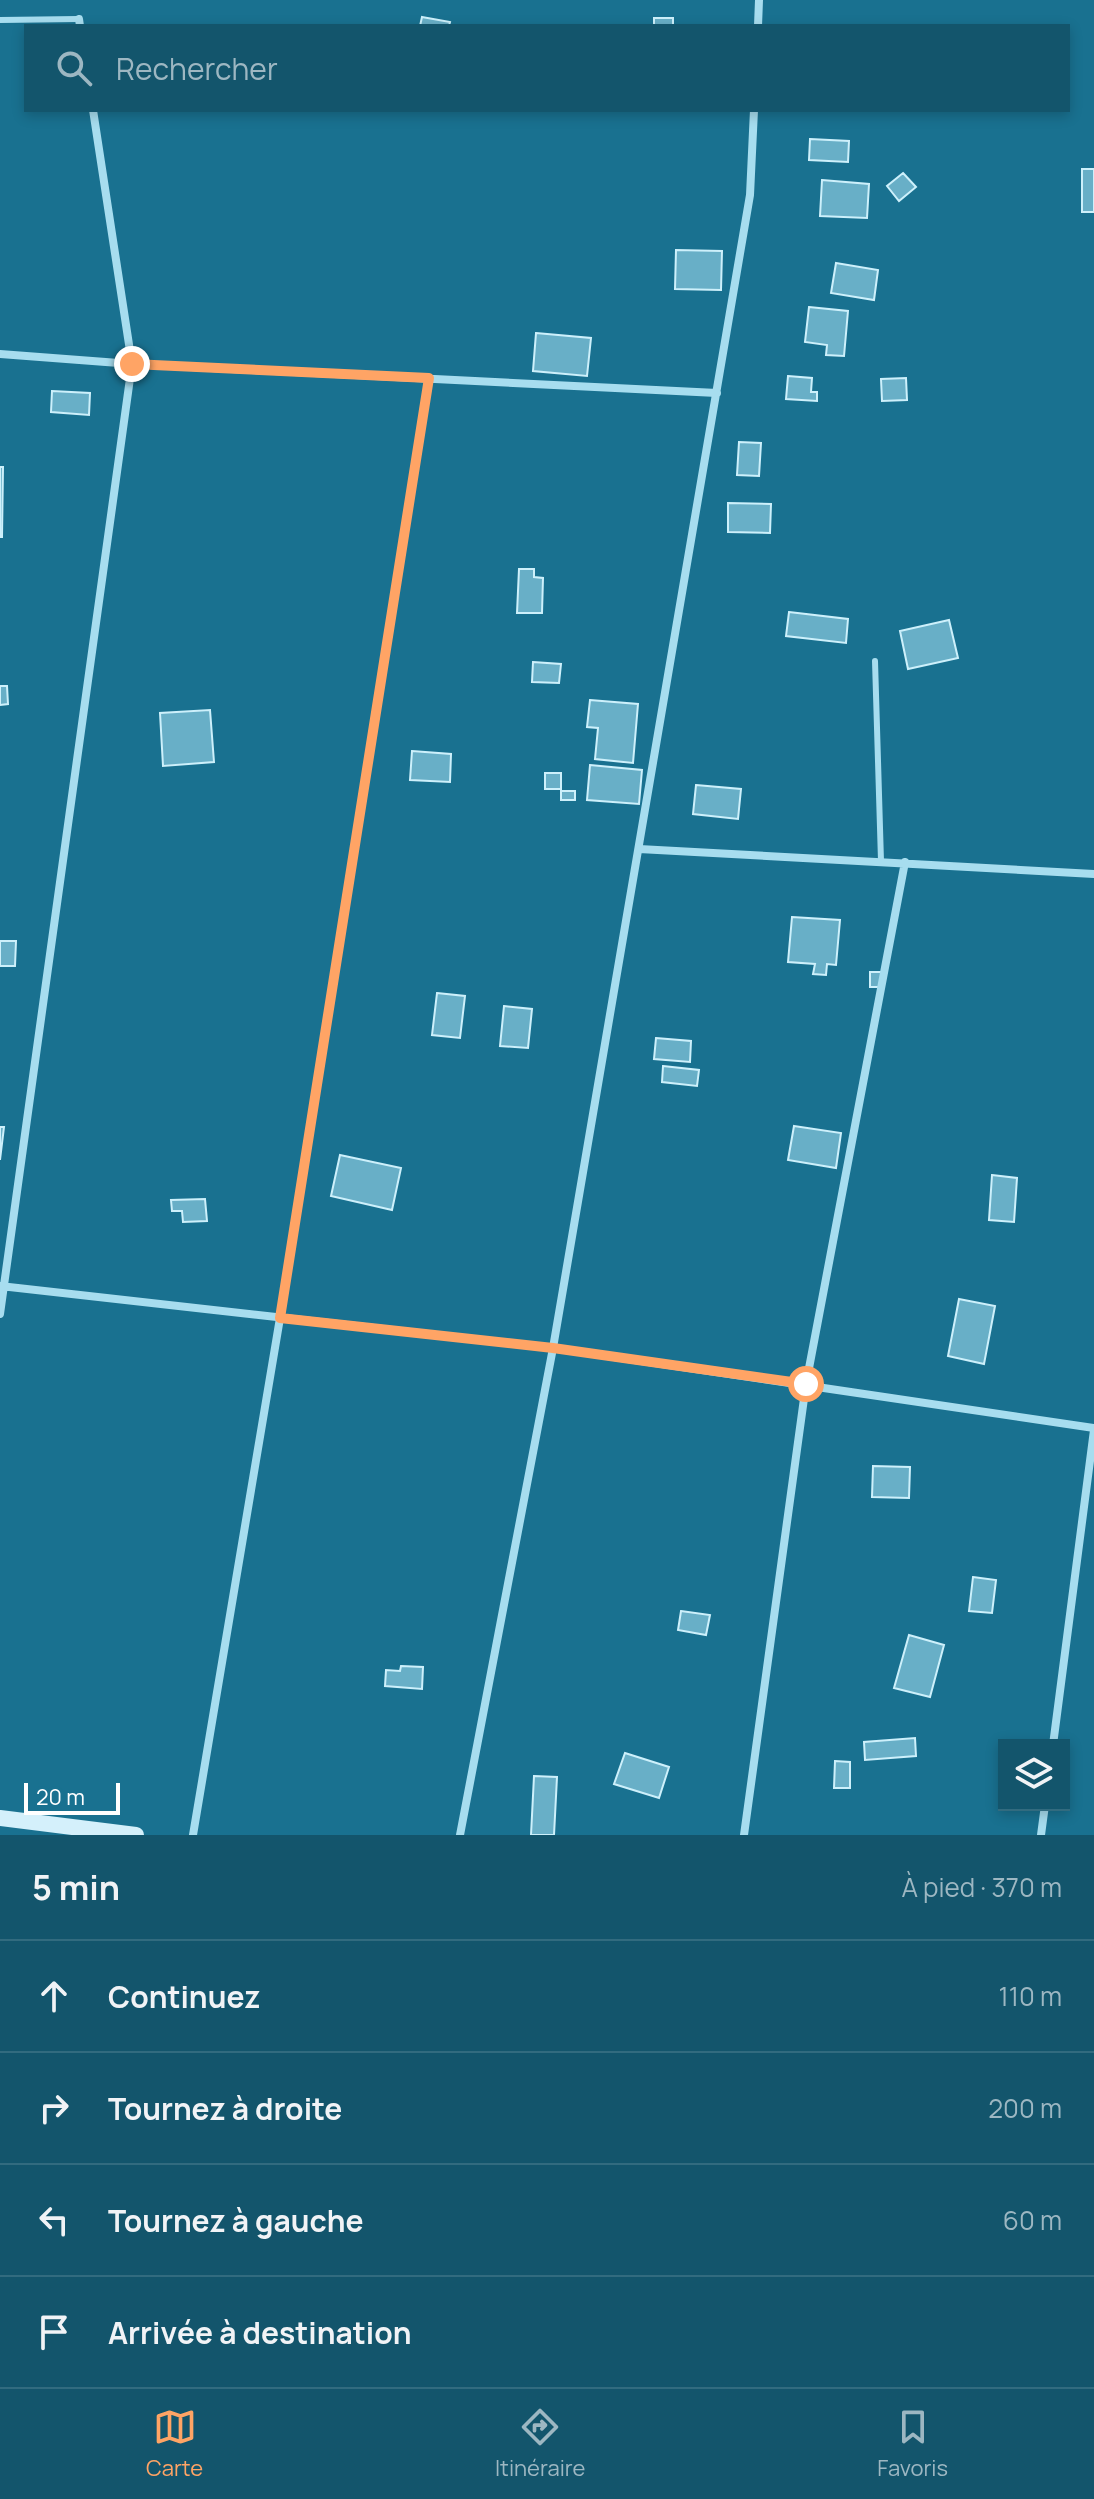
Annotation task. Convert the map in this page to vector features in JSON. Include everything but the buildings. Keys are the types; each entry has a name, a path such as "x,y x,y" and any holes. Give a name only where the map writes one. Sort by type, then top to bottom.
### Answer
{"street":[{"path":"758,24 759,0"},
{"path":"0,1314 132,364 93,112"},
{"path":"460,1835 553,1348 717,393 750,195 754,112"},
{"path":"0,354 132,364 717,393"},
{"path":"193,1835 280,1318 429,378"},
{"path":"639,849 1094,874"},
{"path":"744,1835 806,1384 905,862"},
{"path":"3,1287 553,1348 1094,1429 1054,1739"},
{"path":"1041,1835 1044,1811"},
{"path":"0,1818 136,1835"}],"lane":[{"path":"0,20 80,22"},
{"path":"875,661 881,861"}],"route":[{"path":"132,364 429,378 280,1318 553,1348 806,1384"}]}
